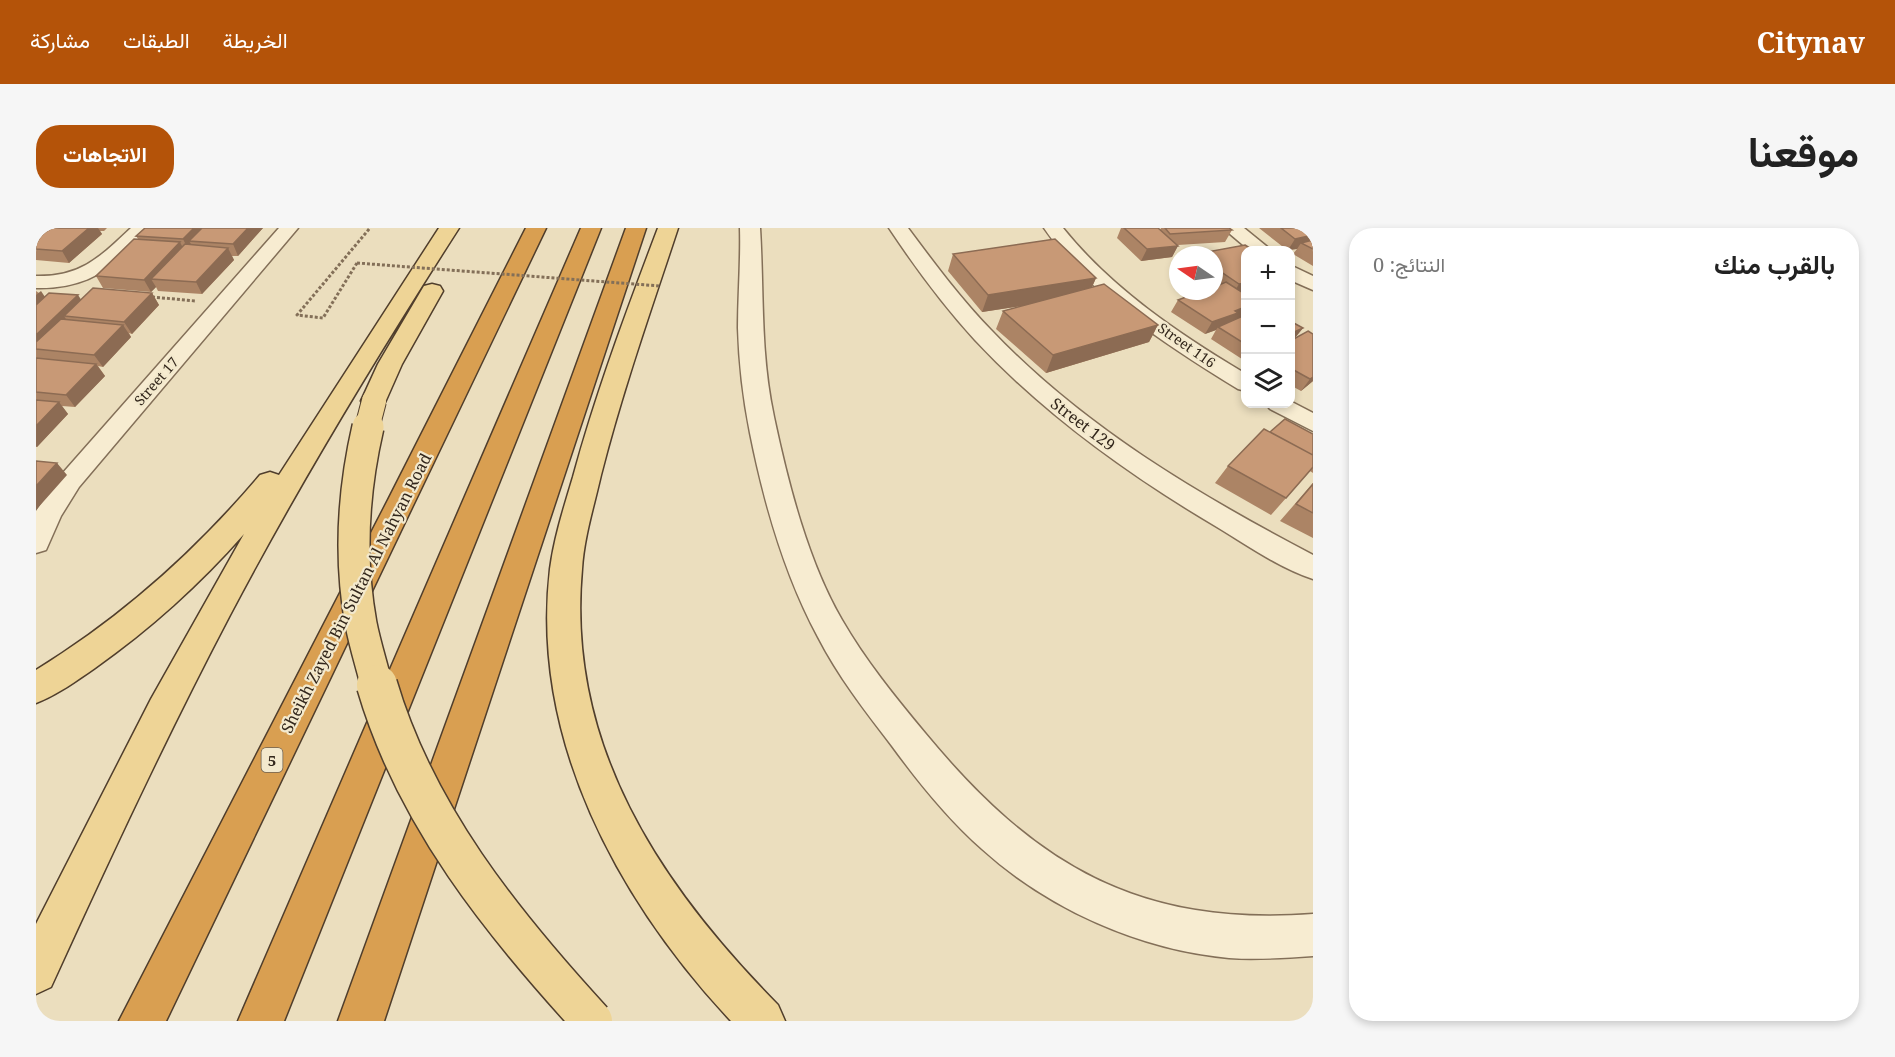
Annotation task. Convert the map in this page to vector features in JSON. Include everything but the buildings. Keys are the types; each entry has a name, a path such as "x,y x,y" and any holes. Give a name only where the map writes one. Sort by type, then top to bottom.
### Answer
{"highway":[{"name":"Sheikh Zayed Bin Sultan Al Nahyan Road","path":"142,1021 403,500 536,228"},
{"path":"261,1021 591,228"},
{"path":"361,1021 408,891 636,228"}],"main road":[{"path":"36,688 96,650 149,611 191,573 261,495 362,392 449,228"},
{"path":"36,972 108,820 235,577 362,392 401,344 470,228"},
{"path":"668,228 628,344 583,491 566,567 563,607 565,670 579,732 592,771 618,831 686,936 721,978 762,1021"},
{"path":"362,392 363,443 355,491 354,559 361,620 377,686 416,781 442,827 475,878 513,928 563,991 592,1021"},
{"path":"350,1021 408,891"}],"street":[{"path":"36,282 58,283 84,276 101,266 142,228"},
{"name":"Street 17","path":"36,543 48,514 70,481 289,228"},
{"path":"750,228 750,328 753,363 767,445 791,530 813,596 880,704 910,743 971,812 999,838 1030,863 1103,904 1143,920 1225,937 1265,939 1313,935"},
{"name":"Street 129","path":"898,228 923,266 958,310 983,337 1046,396 1122,453 1181,493 1313,568"},
{"name":"Street 116","path":"1053,228 1061,239 1115,293 1193,352 1241,382"},
{"path":"1232,228 1256,246"},
{"path":"1295,274 1313,284"},
{"path":"1285,408 1313,423"}],"path":[{"path":"370,228 297,315 322,318 357,263 660,285"},
{"path":"141,296 224,303"}]}
